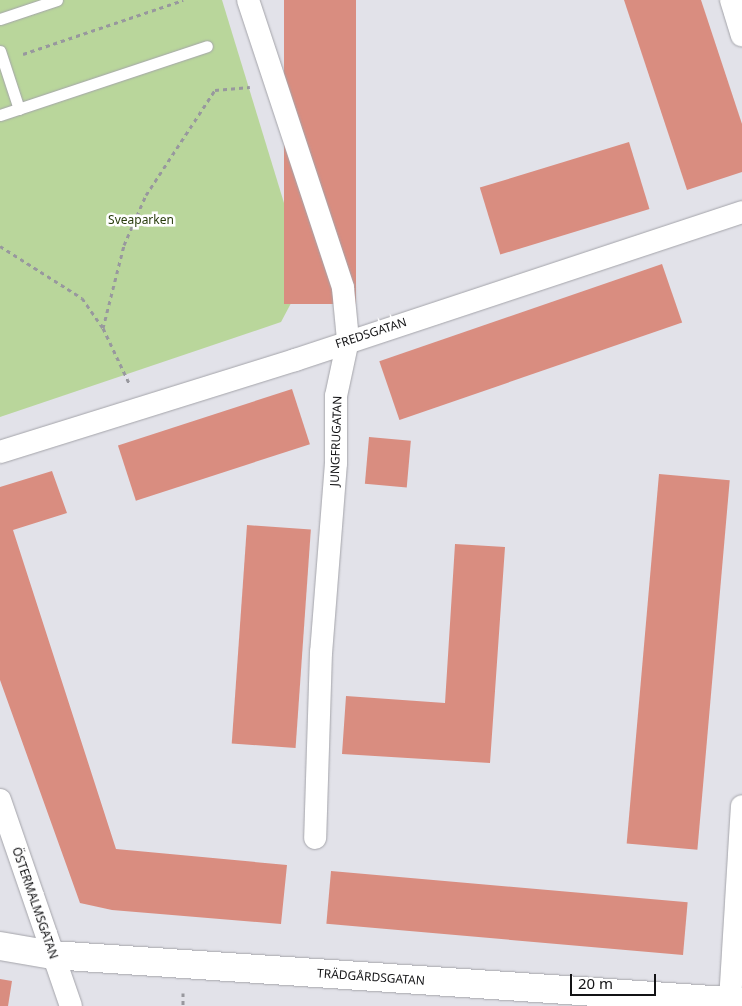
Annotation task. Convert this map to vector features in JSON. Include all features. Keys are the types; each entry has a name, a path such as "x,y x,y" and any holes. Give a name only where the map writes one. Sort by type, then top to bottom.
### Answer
{"street":[{"name":"JUNGFRUGATAN","path":"248,0 343,288 348,340 336,396 336,463 321,652 315,838"},
{"path":"730,0 742,36"},
{"name":"FREDSGATAN","path":"0,452 141,408 742,212"},
{"name":"ÖSTERMALMSGATAN","path":"0,800 4,827 71,1006"},
{"path":"736,1002 742,806"},
{"name":"TRÄDGÅRDSGATAN","path":"0,946 52,955 736,1002"}],"lane":[{"path":"0,20 57,0"},
{"path":"0,116 207,46"},
{"path":"2,56 19,109"}],"path":[{"path":"2,56 183,0"},
{"path":"103,328 124,245 146,195 216,90 275,83"},
{"path":"0,246 82,298 103,328 141,408"},
{"path":"182,993 183,1006"}],"green space":[{"name":"Sveaparken","path":"0,0 222,0 306,275 281,322 0,417"}],"building":[{"path":"284,0 356,0 356,304 284,304"},
{"path":"624,0 701,0 742,124 742,172 687,190"},
{"path":"629,142 649,209 500,255 480,188"},
{"path":"662,264 682,323 399,420 379,361"},
{"path":"292,389 310,444 136,501 118,446"},
{"path":"369,437 411,441 407,487 365,484"},
{"path":"52,471 67,513 13,530 116,849 287,865 281,924 112,910 80,903 0,680 0,487"},
{"path":"659,474 730,480 697,850 627,844"},
{"path":"247,525 311,529 296,748 232,743"},
{"path":"455,544 505,547 490,763 342,754 346,696 445,703"},
{"path":"331,871 688,902 683,955 326,924"},
{"path":"0,979 12,981 8,1006 0,1006"}]}
